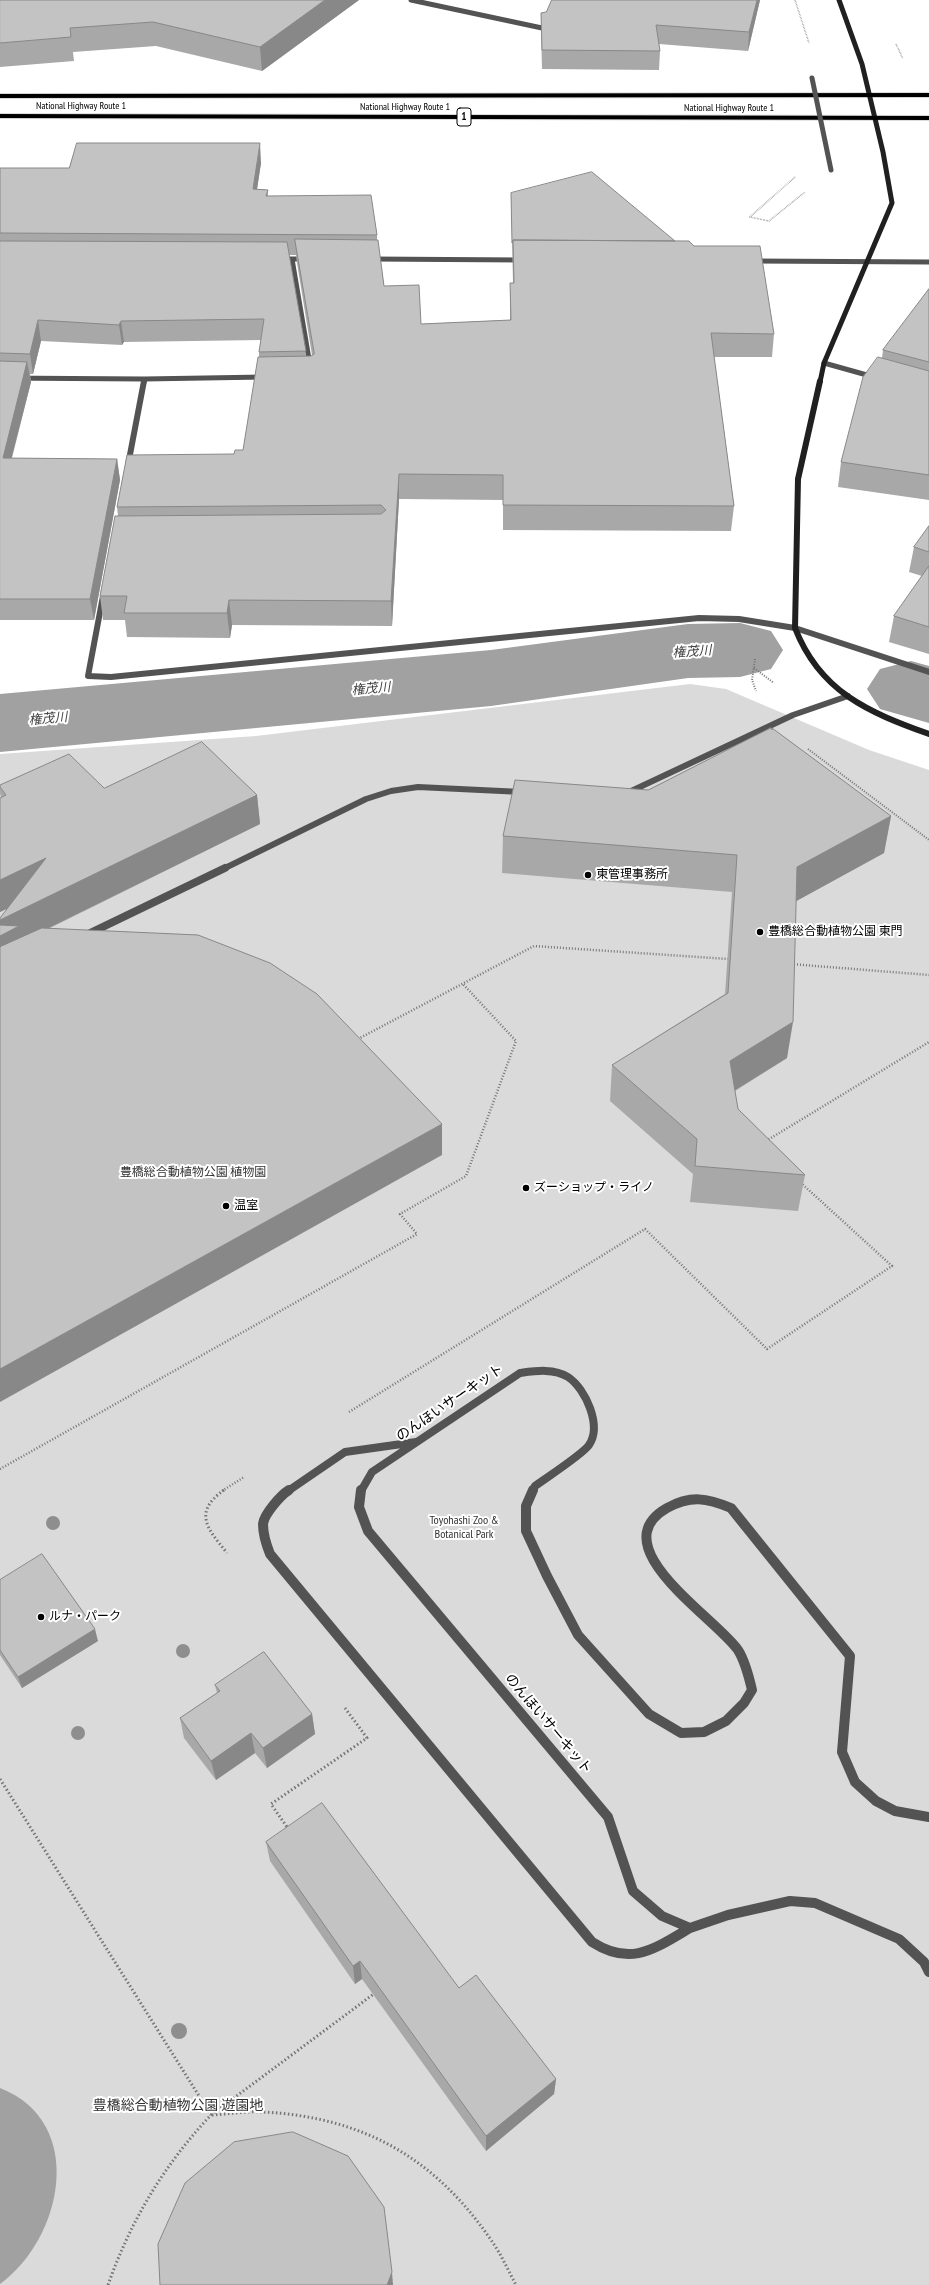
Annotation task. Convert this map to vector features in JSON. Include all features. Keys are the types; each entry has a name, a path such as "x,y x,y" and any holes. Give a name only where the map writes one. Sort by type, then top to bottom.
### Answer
{"highway":[{"name":"National Highway Route 1","path":"0,96 929,95"},
{"name":"National Highway Route 1","path":"0,116 929,118"}],"street":[{"path":"411,0 542,28 549,16"},
{"path":"839,0 862,64 884,152 892,203 824,363 798,479 795,628 800,644 815,667 848,696 886,718 929,734"},
{"path":"812,78 831,170"},
{"path":"277,259 316,259"},
{"path":"292,259 311,368"},
{"path":"364,259 532,260"},
{"path":"748,261 929,262"},
{"path":"824,363 884,380"},
{"path":"0,378 144,379 272,377"},
{"path":"126,473 144,379"},
{"path":"104,590 88,676 111,677 406,649 699,618 739,619 795,628 929,672"},
{"path":"620,794 632,791 793,715 848,696"},
{"path":"78,938 366,799 391,791 418,787 533,792"},
{"name":"のんほいサーキット","path":"690,1928 662,1916 633,1891 608,1817 368,1532 358,1510 360,1488 372,1472 520,1373 545,1370 568,1377 587,1398 595,1427 589,1445 535,1486 526,1506 526,1531 547,1576 578,1635 649,1714 681,1733 704,1732 726,1721 744,1703 752,1690 749,1676 738,1650 656,1566 648,1548 645,1536 650,1523 662,1511 677,1503 707,1499 730,1508 850,1656 842,1752 856,1782 876,1801 895,1811 929,1817"},
{"path":"419,1442 345,1452 280,1496 263,1522 265,1541 270,1554 592,1942 602,1950 621,1956 658,1946 690,1928 728,1915 790,1901 815,1903 899,1939 924,1962 929,1972"}],"path":[{"path":"795,0 809,43"},
{"path":"798,174 750,217 769,221 831,170"},
{"path":"805,747 929,840"},
{"path":"354,1041 534,946 728,959"},
{"path":"789,964 929,975"},
{"path":"0,1469 417,1234 400,1214 466,1176 516,1041 463,984"},
{"path":"760,1145 929,1042"},
{"path":"346,1414 645,1230 767,1349 892,1266 800,1182"},
{"path":"228,1554 207,1527 206,1514 209,1503 217,1494 251,1473"},
{"path":"293,1835 271,1804 367,1738 343,1706"},
{"path":"0,1779 211,2115"},
{"path":"108,2285 130,2226 148,2194 188,2139 211,2115 378,1991"},
{"path":"211,2115 240,2111 296,2112 324,2118 378,2137 427,2168 449,2187 470,2210 488,2235 505,2260 516,2285"}],"green space":[{"name":"Toyohashi Zoo & Botanical Park","path":"690,684 726,689 869,750 929,770 929,2285 0,2285 0,754 256,736"}],"shaded area":[{"path":"0,2088 28,2104 46,2126 55,2153 56,2182 51,2211 39,2239 22,2264 0,2284"}],"building":[{"path":"0,0 325,0 260,47 153,22 70,28 71,37 0,43"},
{"path":"552,0 757,0 749,32 656,25 660,51 542,50 541,13 546,12"},
{"path":"77,143 260,143 253,189 268,190 266,196 371,195 377,235 0,233 0,168 69,168"},
{"path":"592,172 675,241 513,240 512,243 511,193"},
{"path":"295,239 378,240 384,286 419,285 421,324 511,320 510,283 514,283 513,240 689,241 694,246 760,246 774,334 711,333 734,506 503,505 503,475 399,474 391,601 229,600 227,613 124,613 127,596 100,596 115,516 381,514 386,510 381,505 117,507 127,455 234,454 235,450 243,450 258,357 311,356 314,354"},
{"path":"0,241 287,242 306,351 259,352 264,319 121,321 119,325 38,320 30,354 0,353"},
{"path":"929,289 929,362 883,350"},
{"path":"878,357 929,371 929,475 841,462 863,377"},
{"path":"0,361 27,362 3,458 117,459 90,599 0,599"},
{"path":"929,526 929,552 914,547"},
{"path":"929,566 929,627 894,616"},
{"path":"771,728 891,816 797,867 793,1022 730,1061 738,1109 805,1175 695,1166 697,1139 612,1065 728,993 737,855 503,836 515,780 648,790"},
{"path":"202,742 257,795 0,920 46,858 0,880 0,798 6,795 0,785 69,754 104,788"},
{"path":"0,925 19,926 0,936"},
{"name":"豊橋総合動植物公園 植物園","path":"42,928 198,935 270,963 317,994 442,1124 0,1369 0,947"},
{"name":"ルナ・パーク","path":"42,1554 95,1629 18,1677 0,1650 0,1580"},
{"path":"264,1652 312,1714 263,1748 251,1733 211,1761 180,1718 220,1691 215,1685"},
{"path":"322,1803 459,1988 476,1975 556,2079 486,2136 360,1961 353,1966 266,1842"},
{"path":"293,2132 348,2156 384,2207 392,2272 387,2285 160,2285 158,2244 185,2183 234,2142"}],"waterway":[{"name":"権茂川","path":"0,723 491,678 688,651 740,650"},
{"name":"権茂川","path":"911,689 929,695"}],"place":[{"name":"東管理事務所","path":"588,875"},
{"name":"豊橋総合動植物公園 東門","path":"760,932"},
{"name":"ズーショップ・ライノ","path":"526,1188"},
{"name":"温室","path":"226,1206"},
{"name":"ルナ・パーク","path":"41,1617"}],"park label":[{"name":"豊橋総合動植物公園 遊園地","path":"178,2106"}]}
